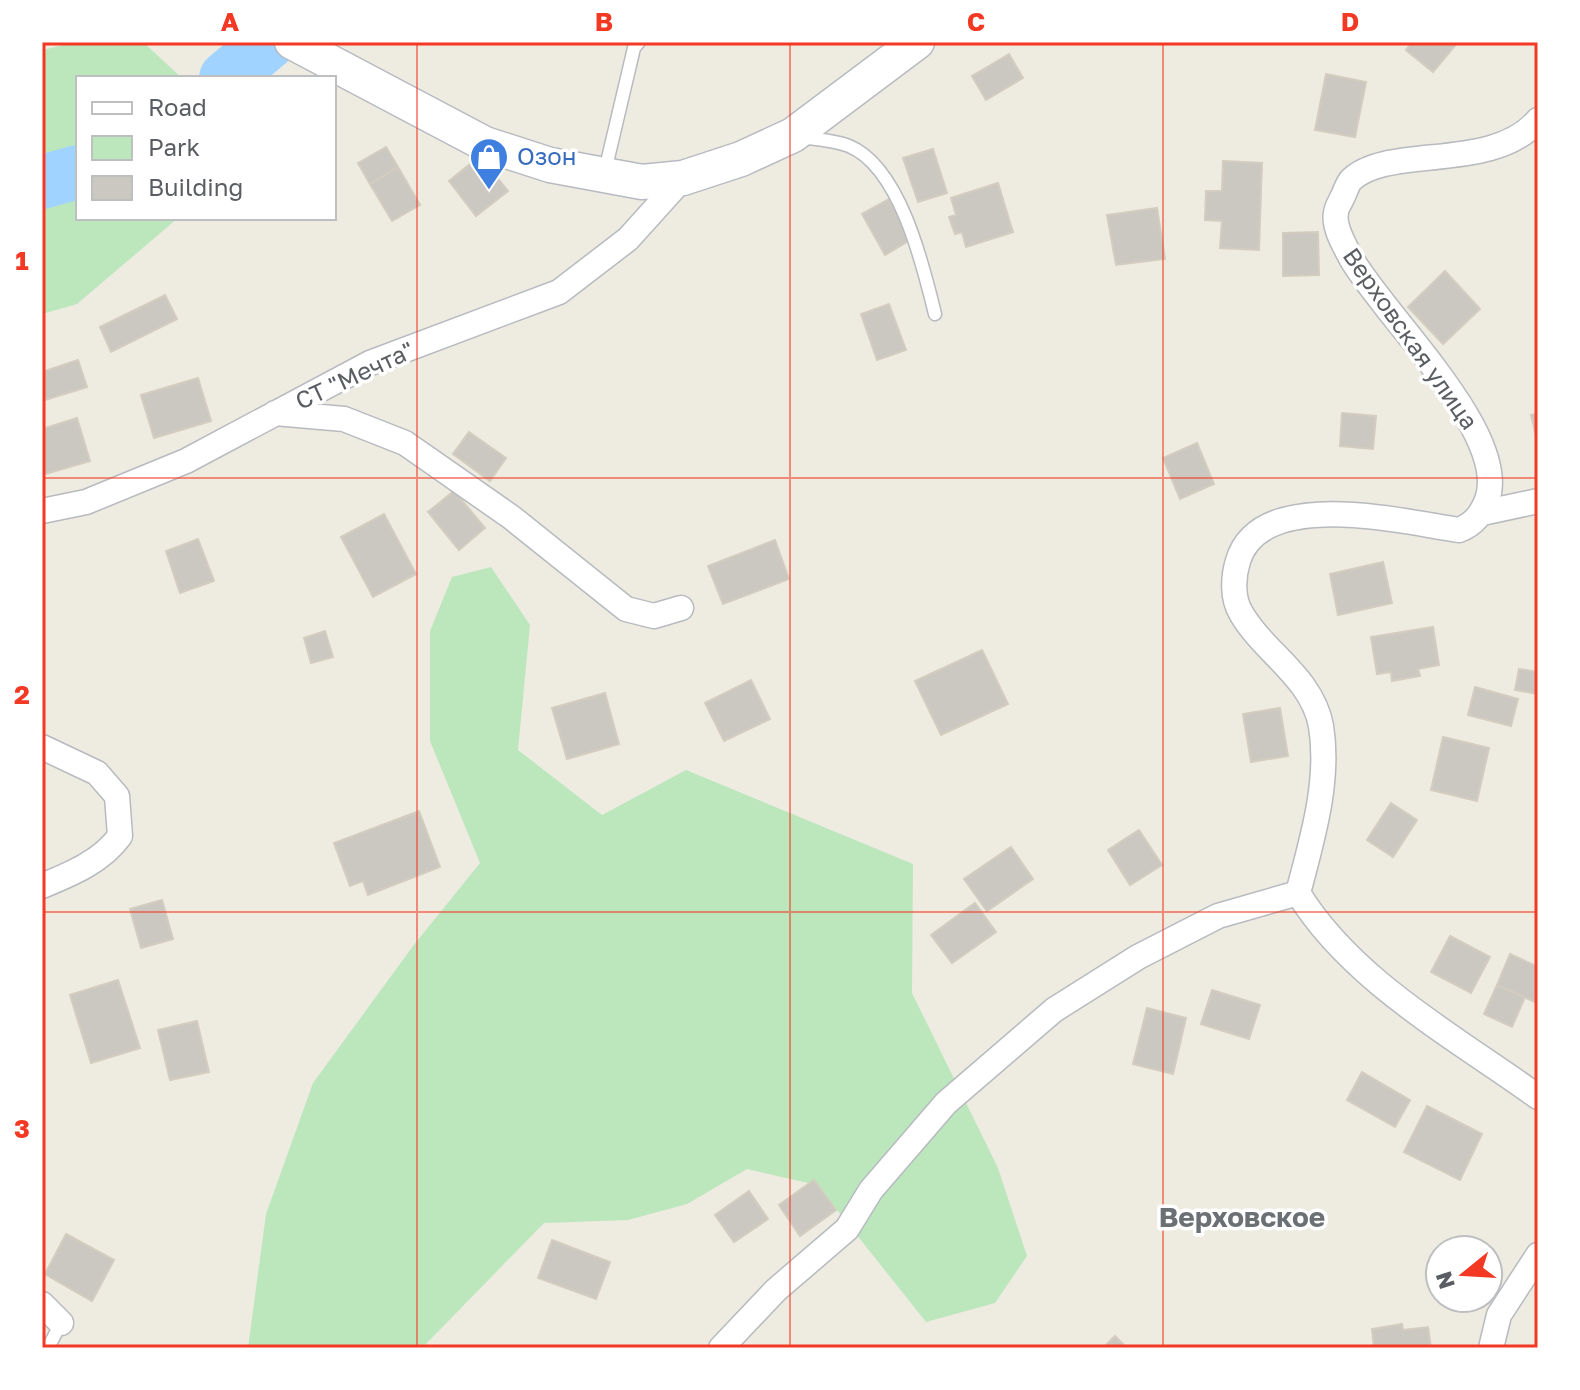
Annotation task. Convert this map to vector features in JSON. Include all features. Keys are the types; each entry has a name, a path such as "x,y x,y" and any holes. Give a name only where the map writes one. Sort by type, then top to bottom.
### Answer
{"street":[{"path":"292,42 485,144 550,165 604,178 642,182 683,178 741,159 793,135 917,42"},
{"name":"Верховская улица","path":"1482,513 1491,489 1491,468 1468,414 1365,282 1342,241 1335,214 1351,180 1379,166 1467,154 1525,136 1538,120"},
{"name":"СТ \"Мечта\"","path":"42,511 86,502 186,461 370,363 559,292 628,239 683,178"},
{"path":"275,413 344,419 405,443 511,517 626,609 654,616 681,608"},
{"path":"1538,501 1482,513 1471,525 1459,530 1364,515 1296,516 1257,529 1242,547 1233,578 1239,611 1311,698 1321,725 1322,772 1315,829 1298,893 1319,927 1352,963 1538,1097"},
{"path":"42,528 86,502"},
{"path":"42,747 97,773 117,796 120,836 109,851 75,872 42,886"},
{"path":"721,1348 776,1290 847,1229 871,1190 946,1103 1054,1010 1138,957 1218,916 1298,893"},
{"path":"1490,1347 1499,1315 1538,1255"},
{"path":"42,1304 61,1323"}],"lane":[{"path":"604,178 634,48 639,42"},
{"path":"793,135 850,146 883,174 901,207 923,263 935,314"},
{"path":"48,1348 61,1323"}],"green space":[{"path":"77,42 143,42 180,76 76,76 76,220 176,220 77,304 42,314 42,50"},
{"path":"491,567 530,625 518,750 602,815 686,770 913,864 912,993 998,1168 1027,1256 995,1303 926,1322 817,1185 747,1169 687,1204 628,1220 544,1223 422,1348 248,1348 266,1214 313,1083 413,946 480,863 430,741 430,631 452,577"}],"building":[{"path":"1412,42 1458,42 1433,72 1406,50"},
{"path":"1009,54 1023,78 986,100 972,76"},
{"path":"1326,74 1366,82 1355,137 1315,130"},
{"path":"386,147 398,167 370,184 358,163"},
{"path":"933,149 947,193 918,202 903,158"},
{"path":"480,156 508,191 476,216 449,181"},
{"path":"1223,161 1262,163 1259,250 1220,248 1222,221 1205,220 1206,191 1222,191"},
{"path":"398,167 420,205 392,221 370,184"},
{"path":"998,183 1013,232 966,247 962,232 955,234 949,217 956,215 951,198"},
{"path":"889,199 912,239 885,255 862,214"},
{"path":"1157,208 1165,259 1116,265 1107,215"},
{"path":"1318,232 1319,275 1283,276 1283,233"},
{"path":"1445,271 1480,309 1443,344 1408,307"},
{"path":"165,295 177,319 111,352 100,327"},
{"path":"889,304 906,350 877,360 861,314"},
{"path":"78,360 87,387 42,401 42,372"},
{"path":"198,378 211,421 154,438 141,395"},
{"path":"1342,413 1376,416 1373,449 1340,446"},
{"path":"1538,413 1538,444 1531,415"},
{"path":"77,418 90,461 42,475 42,429"},
{"path":"469,432 506,458 490,481 453,454"},
{"path":"1197,443 1214,484 1180,499 1163,458"},
{"path":"454,491 485,528 459,550 428,512"},
{"path":"384,514 416,574 373,597 341,537"},
{"path":"198,539 214,581 180,593 166,551"},
{"path":"775,540 789,579 723,604 708,566"},
{"path":"1383,562 1392,603 1338,615 1330,574"},
{"path":"1433,627 1439,665 1418,669 1420,676 1392,681 1391,672 1377,674 1371,637"},
{"path":"325,631 333,657 311,663 304,638"},
{"path":"982,650 1008,704 941,735 915,681"},
{"path":"1519,669 1538,672 1538,694 1515,690"},
{"path":"751,680 770,719 724,741 705,703"},
{"path":"1475,687 1518,699 1511,726 1468,715"},
{"path":"605,693 619,744 567,759 552,708"},
{"path":"1280,708 1288,756 1251,762 1243,714"},
{"path":"1443,737 1489,748 1477,801 1431,790"},
{"path":"1391,803 1417,820 1393,857 1367,840"},
{"path":"419,811 440,867 368,895 363,881 350,886 334,843"},
{"path":"1139,830 1162,865 1130,885 1108,850"},
{"path":"1011,847 1033,879 987,911 964,879"},
{"path":"162,900 173,939 141,948 130,909"},
{"path":"975,903 996,932 952,963 931,935"},
{"path":"1450,936 1490,957 1471,993 1431,972"},
{"path":"1510,954 1538,967 1537,1003 1497,985"},
{"path":"118,980 140,1048 91,1063 70,995"},
{"path":"1497,985 1525,997 1512,1027 1484,1014"},
{"path":"1212,990 1260,1005 1249,1039 1201,1024"},
{"path":"1147,1008 1186,1018 1173,1074 1133,1064"},
{"path":"197,1021 209,1072 170,1080 158,1030"},
{"path":"1362,1072 1410,1100 1395,1127 1347,1100"},
{"path":"1427,1106 1482,1134 1460,1180 1404,1152"},
{"path":"814,1180 836,1210 800,1236 779,1205"},
{"path":"749,1191 768,1219 734,1242 715,1215"},
{"path":"66,1234 114,1260 92,1301 45,1274"},
{"path":"552,1240 610,1262 596,1299 538,1278"},
{"path":"1402,1324 1403,1330 1428,1327 1431,1348 1374,1348 1372,1329"},
{"path":"1115,1336 1127,1348 1103,1348"}],"waterway":[{"path":"228,76 269,42"},
{"path":"42,182 76,173"}],"place":[{"name":"Озон","path":"489,191"}],"district":[{"name":"Верховское","path":"1242,1217"}]}
